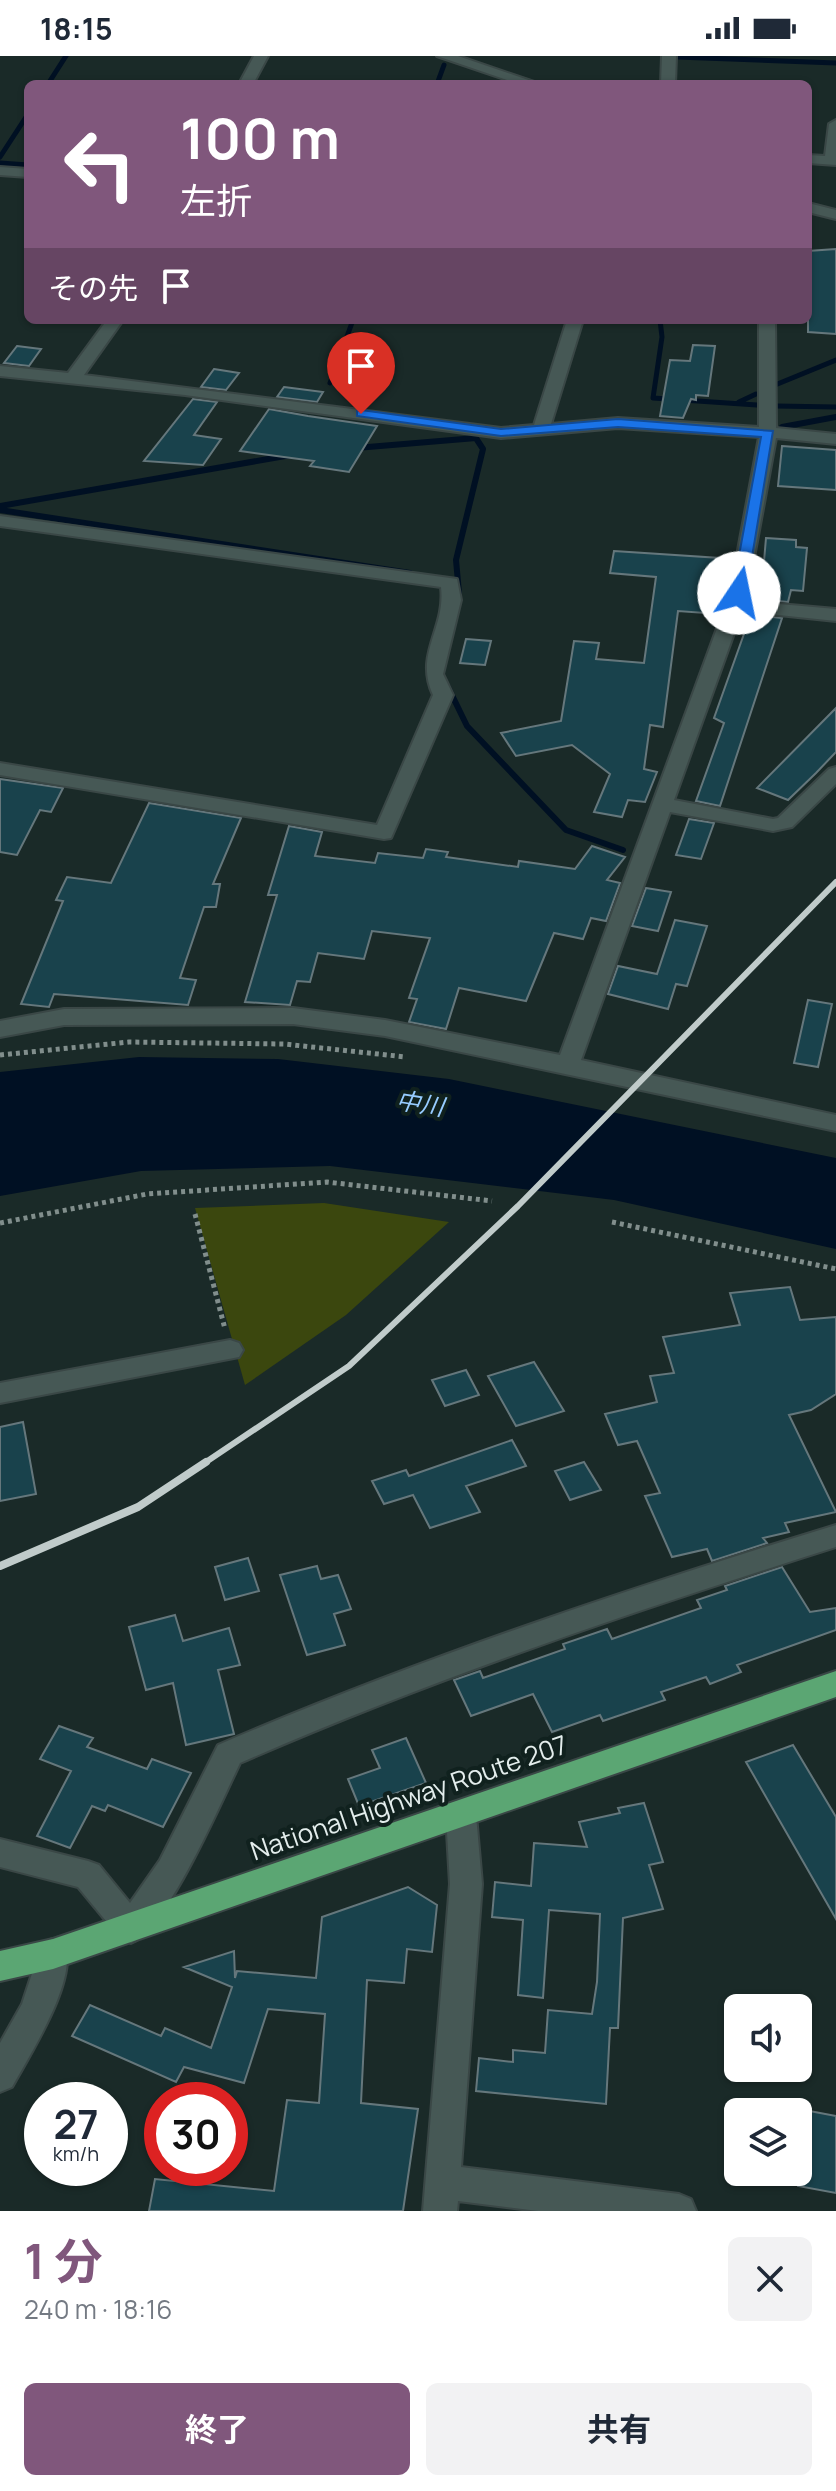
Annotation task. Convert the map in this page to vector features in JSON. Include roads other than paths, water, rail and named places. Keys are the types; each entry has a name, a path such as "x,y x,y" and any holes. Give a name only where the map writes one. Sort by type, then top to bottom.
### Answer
{"highway":[{"name":"National Highway Route 207","path":"0,1966 53,1954 131,1928 836,1684"}],"street":[{"path":"248,80 261,56"},
{"path":"444,56 520,80"},
{"path":"668,80 669,56"},
{"path":"812,159 833,161 836,124"},
{"path":"0,171 24,173"},
{"path":"812,208 836,215"},
{"path":"73,378 112,324"},
{"path":"541,429 574,324"},
{"path":"568,1065 734,605 768,434 767,324"},
{"path":"0,371 501,433 618,423 836,439"},
{"path":"0,521 450,583 452,600 433,674 443,695 384,833 0,769"},
{"path":"734,605 836,615"},
{"path":"662,804 773,825 785,823 836,773"},
{"path":"0,1029 64,1017 293,1016 385,1028 836,1123"},
{"path":"0,1393 230,1350"},
{"path":"0,1853 88,1875 131,1928 171,1870 229,1754 475,1655 665,1589 836,1536"},
{"path":"461,1815 466,1884 442,2196 679,2211"},
{"path":"0,2076 37,2009 53,1954"}],"water":[{"name":"中川","path":"139,1057 278,1059 449,1079 836,1158 836,1249 614,1200 330,1166 141,1171 0,1196 0,1072"}],"waterway":[{"path":"51,80 66,56"},
{"path":"677,57 836,63"},
{"path":"438,80 444,65"},
{"path":"0,157 24,120"},
{"path":"0,163 24,165"},
{"path":"812,206 836,211"},
{"path":"330,383 352,324"},
{"path":"660,324 662,337 653,398 757,405"},
{"path":"775,385 836,360"},
{"path":"739,402 756,394"},
{"path":"776,406 836,407"},
{"path":"782,427 836,417"},
{"path":"466,431 472,432 476,438"},
{"path":"356,448 476,438"},
{"path":"459,593 456,560 483,449 476,438"},
{"path":"0,506 291,455"},
{"path":"0,510 410,573"},
{"path":"448,687 467,726 566,830 623,850"}],"railway":[{"path":"205,1463 349,1366 518,1206 836,882"},
{"path":"0,1566 138,1507 205,1463"}]}
